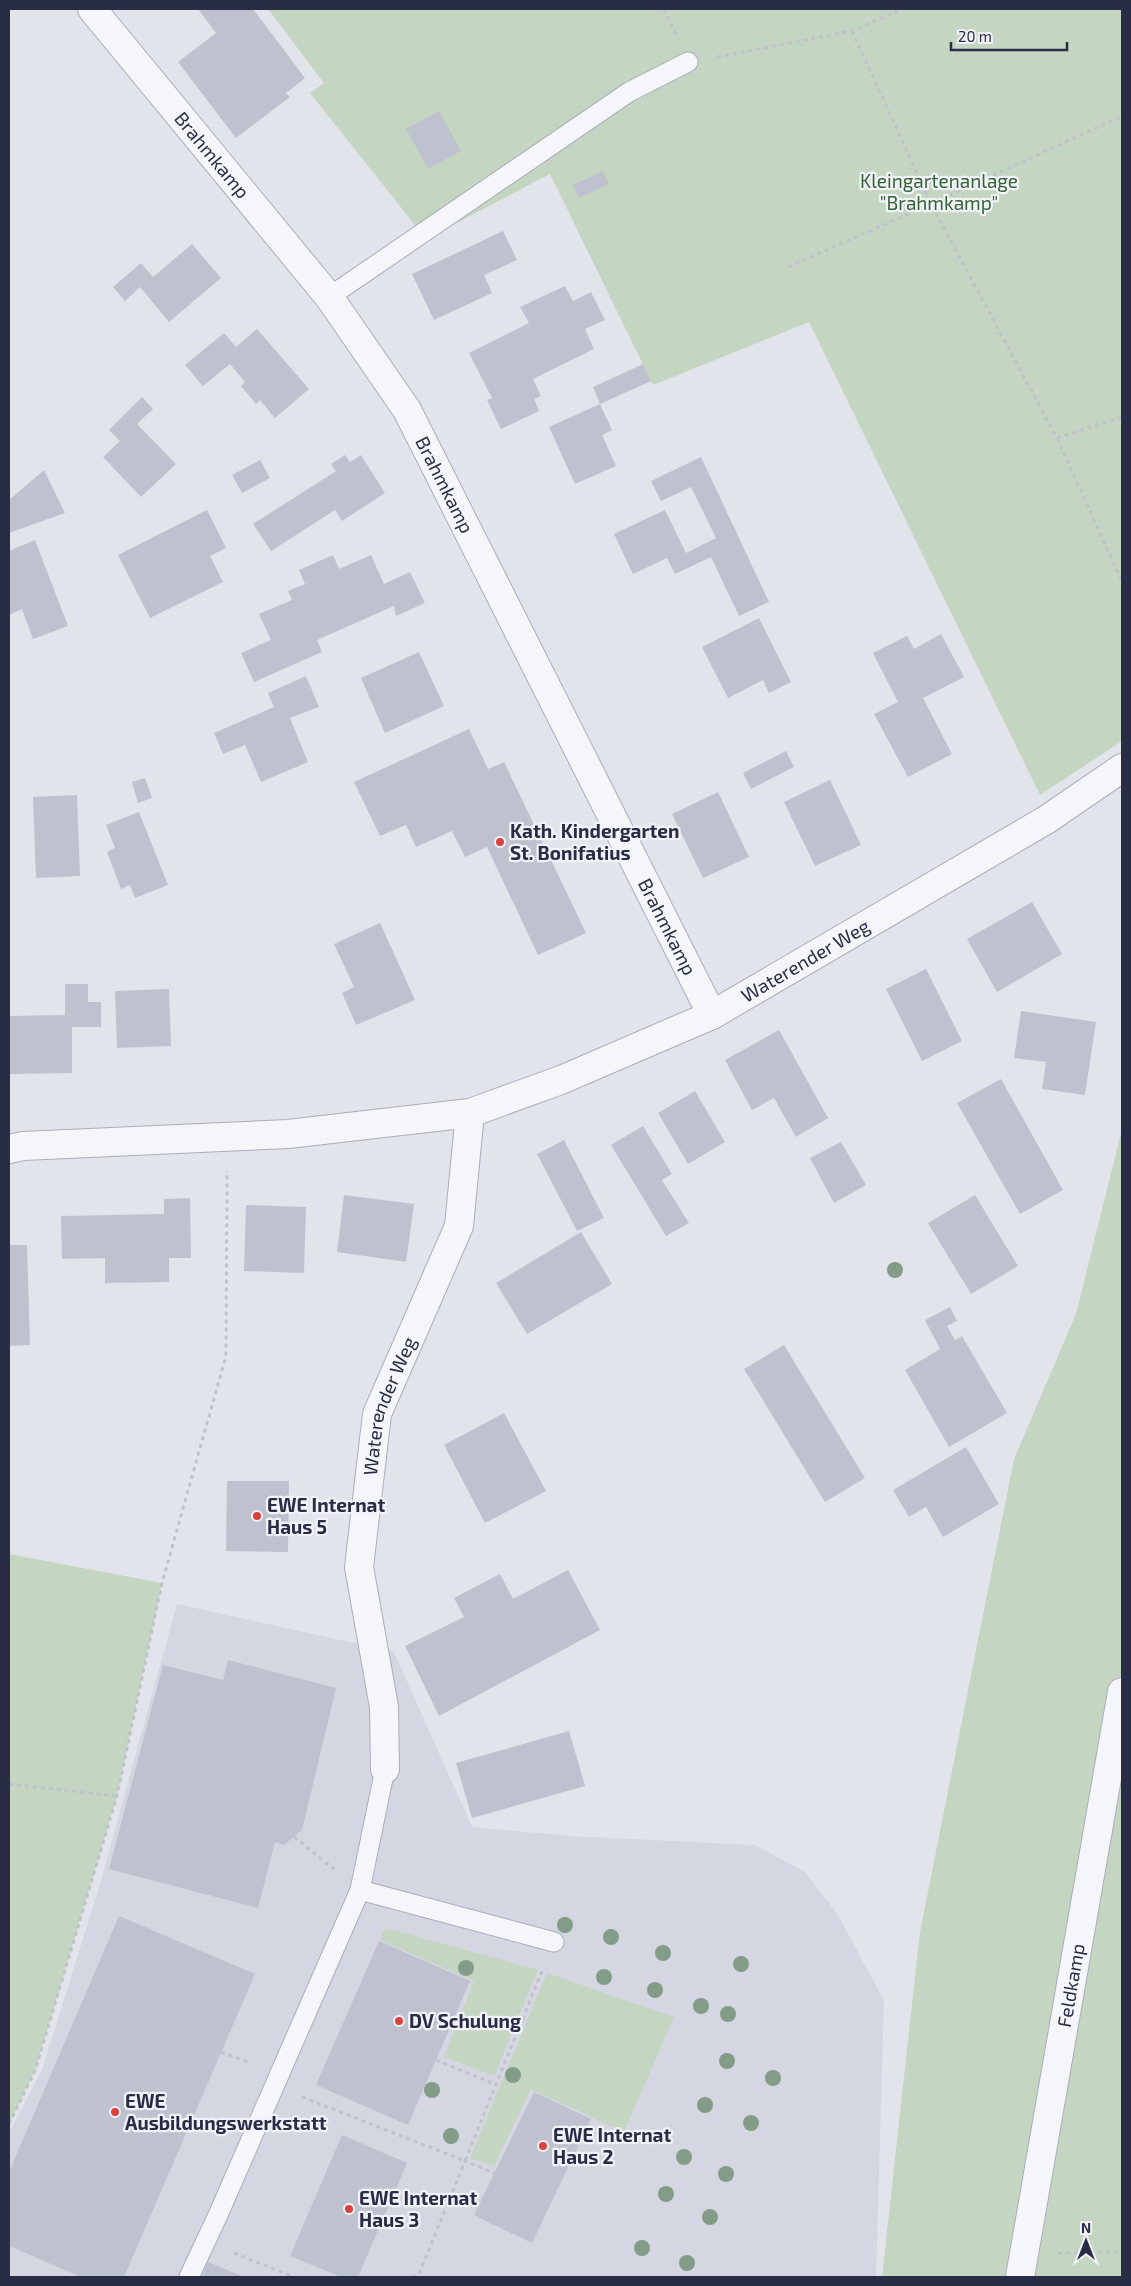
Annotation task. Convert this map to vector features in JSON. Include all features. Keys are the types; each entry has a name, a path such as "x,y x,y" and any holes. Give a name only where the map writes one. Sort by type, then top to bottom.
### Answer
{"street":[{"name":"Brahmkamp","path":"92,9 329,296 407,410 712,1015"},
{"name":"Waterender Weg","path":"9,1149 23,1146 288,1134 470,1113 561,1080 712,1015 1046,820 1122,768"},
{"name":"Waterender Weg","path":"385,1769 384,1707 359,1567 376,1414 459,1226 470,1113"},
{"name":"Feldkamp","path":"1022,2266 1122,1692"}],"lane":[{"path":"329,296 629,92 688,62"},
{"path":"189,2277 360,1890 385,1769"},
{"path":"360,1890 554,1942"}],"path":[{"path":"664,9 688,62 852,31 902,9"},
{"path":"852,31 931,204 1057,438 1122,582"},
{"path":"788,267 931,204 1122,116"},
{"path":"1057,438 1122,417"},
{"path":"9,2124 34,2071 117,1796 162,1583 226,1356 228,1137"},
{"path":"9,1784 117,1796"},
{"path":"294,1837 360,1890"},
{"path":"412,2277 419,2274 498,2085 554,1942"},
{"path":"436,2060 498,2085"},
{"path":"274,2086 494,2173"},
{"path":"206,2241 294,2277"},
{"path":"1022,2266 1122,2252"}],"shaded area":[{"path":"177,1604 394,1652 472,1827 570,1836 755,1845 805,1872 836,1912 884,2000 876,2277 9,2277 9,2133 42,2070 100,1884"}],"green space":[{"name":"Kleingartenanlage \"Brahmkamp\"","path":"268,9 1122,9 1122,741 1040,795 809,322 653,385 550,174 426,239 310,93 324,83"},
{"path":"1122,1129 1122,2277 882,2277 920,1932 1014,1459 1076,1314"},
{"path":"9,1554 162,1583 117,1796 35,2071 9,2124"},
{"path":"385,1928 538,1970 494,2076 444,2057 474,1981 380,1940"},
{"path":"547,1973 674,2017 624,2132 531,2089 494,2166 470,2158"}],"building":[{"path":"198,9 253,9 305,78 286,93 290,97 236,138 178,62 216,33"},
{"path":"439,111 461,151 428,169 406,129"},
{"path":"603,171 609,184 579,198 573,185"},
{"path":"503,231 517,260 484,275 492,293 434,320 412,274"},
{"path":"192,244 221,278 169,322 140,287 125,301 113,287 141,263 153,277"},
{"path":"565,286 573,301 591,292 605,320 585,329 594,349 533,379 541,396 534,399 539,411 501,429 487,400 492,398 469,353 529,323 520,307"},
{"path":"257,329 309,389 275,418 260,400 256,404 241,386 245,382 230,364 203,386 185,365 224,333 236,347"},
{"path":"643,364 651,381 600,404 593,387"},
{"path":"142,397 153,409 137,424 176,464 141,497 103,457 120,441 109,430"},
{"path":"600,404 612,430 602,435 616,466 575,484 549,427"},
{"path":"345,455 350,462 361,455 385,493 342,521 335,510 271,551 253,524 336,471 331,464"},
{"path":"701,457 769,602 739,616 711,557 675,574 667,558 633,574 614,534 665,510 686,553 716,538 691,487 661,501 651,481"},
{"path":"260,460 270,478 242,493 232,475"},
{"path":"44,470 65,513 9,533 9,500"},
{"path":"207,510 226,548 210,556 223,582 150,618 118,555"},
{"path":"35,540 68,626 33,639 22,609 9,615 9,551"},
{"path":"333,555 339,569 371,555 384,584 410,572 425,603 396,616 394,606 317,640 322,652 254,682 241,653 271,640 259,614 292,600 288,591 305,584 299,570"},
{"path":"759,618 791,682 769,693 763,680 728,698 702,647"},
{"path":"941,634 964,677 923,698 952,754 908,777 874,714 898,702 873,653 907,636 914,649"},
{"path":"419,652 444,706 385,733 361,678"},
{"path":"306,676 319,707 290,718 308,762 261,782 245,745 223,754 214,733 274,707 268,693"},
{"name":"Kath. Kindergarten St. Bonifatius","path":"469,729 488,769 504,762 586,933 538,955 487,847 465,857 452,831 416,847 406,825 380,836 354,782"},
{"path":"786,751 794,767 751,789 743,773"},
{"path":"145,778 152,798 138,803 132,782"},
{"path":"830,780 861,845 815,866 784,802"},
{"path":"718,792 749,857 703,878 672,814"},
{"path":"77,795 80,876 36,878 33,797"},
{"path":"139,812 168,885 135,898 130,885 121,889 107,852 115,848 106,825"},
{"path":"1032,902 1062,954 997,992 967,939"},
{"path":"380,923 415,1000 356,1025 342,993 354,987 334,944"},
{"path":"926,969 962,1041 922,1061 886,989"},
{"path":"65,984 88,984 88,1002 101,1002 101,1027 72,1027 72,1073 10,1074 9,1016 65,1015"},
{"path":"169,989 171,1046 117,1048 115,991"},
{"path":"1021,1011 1096,1022 1085,1095 1042,1089 1046,1062 1014,1058"},
{"path":"779,1030 828,1118 796,1137 774,1098 752,1110 725,1060"},
{"path":"1001,1079 1063,1190 1020,1214 957,1103"},
{"path":"695,1091 725,1142 688,1164 658,1113"},
{"path":"643,1126 672,1174 662,1180 689,1223 666,1236 611,1145"},
{"path":"564,1140 604,1218 577,1231 537,1154"},
{"path":"841,1142 866,1185 834,1203 810,1158"},
{"path":"344,1195 414,1204 406,1262 337,1252"},
{"path":"975,1195 1018,1266 971,1294 928,1223"},
{"path":"190,1198 191,1258 169,1258 169,1282 105,1283 105,1258 62,1259 61,1216 164,1214 164,1199"},
{"path":"246,1205 306,1207 304,1273 244,1271"},
{"path":"581,1232 612,1284 527,1334 496,1283"},
{"path":"9,1245 27,1245 30,1345 9,1346"},
{"path":"950,1307 957,1321 947,1326 955,1340 962,1336 1007,1413 949,1447 905,1370 940,1349 925,1320"},
{"path":"784,1345 865,1478 825,1502 744,1369"},
{"path":"504,1413 546,1491 485,1523 444,1445"},
{"path":"966,1447 999,1504 943,1537 926,1507 909,1517 893,1490"},
{"name":"EWE Internat Haus 5","path":"227,1481 289,1481 288,1552 226,1551"},
{"path":"568,1570 600,1630 439,1716 405,1646 464,1617 454,1598 500,1574 513,1599"},
{"path":"228,1660 336,1688 302,1830 284,1845 275,1842 258,1908 109,1869 163,1665 223,1680"},
{"path":"569,1731 585,1786 472,1818 456,1763"},
{"name":"EWE Ausbildungswerkstatt","path":"119,1916 255,1974 124,2277 81,2277 9,2246 9,2172"},
{"name":"DV Schulung","path":"379,1941 470,1981 408,2125 316,2085"},
{"name":"EWE Internat Haus 2","path":"534,2092 591,2119 532,2243 474,2215"},
{"name":"EWE Internat Haus 3","path":"342,2135 407,2163 358,2277 341,2277 290,2256"},
{"path":"208,2262 244,2277 202,2277"}],"place":[{"name":"Kath. Kindergarten St. Bonifatius","path":"500,842"},
{"name":"EWE Internat Haus 5","path":"257,1516"},
{"name":"DV Schulung","path":"399,2021"},
{"name":"EWE Ausbildungswerkstatt","path":"115,2112"},
{"name":"EWE Internat Haus 2","path":"543,2146"},
{"name":"EWE Internat Haus 3","path":"349,2209"}]}
